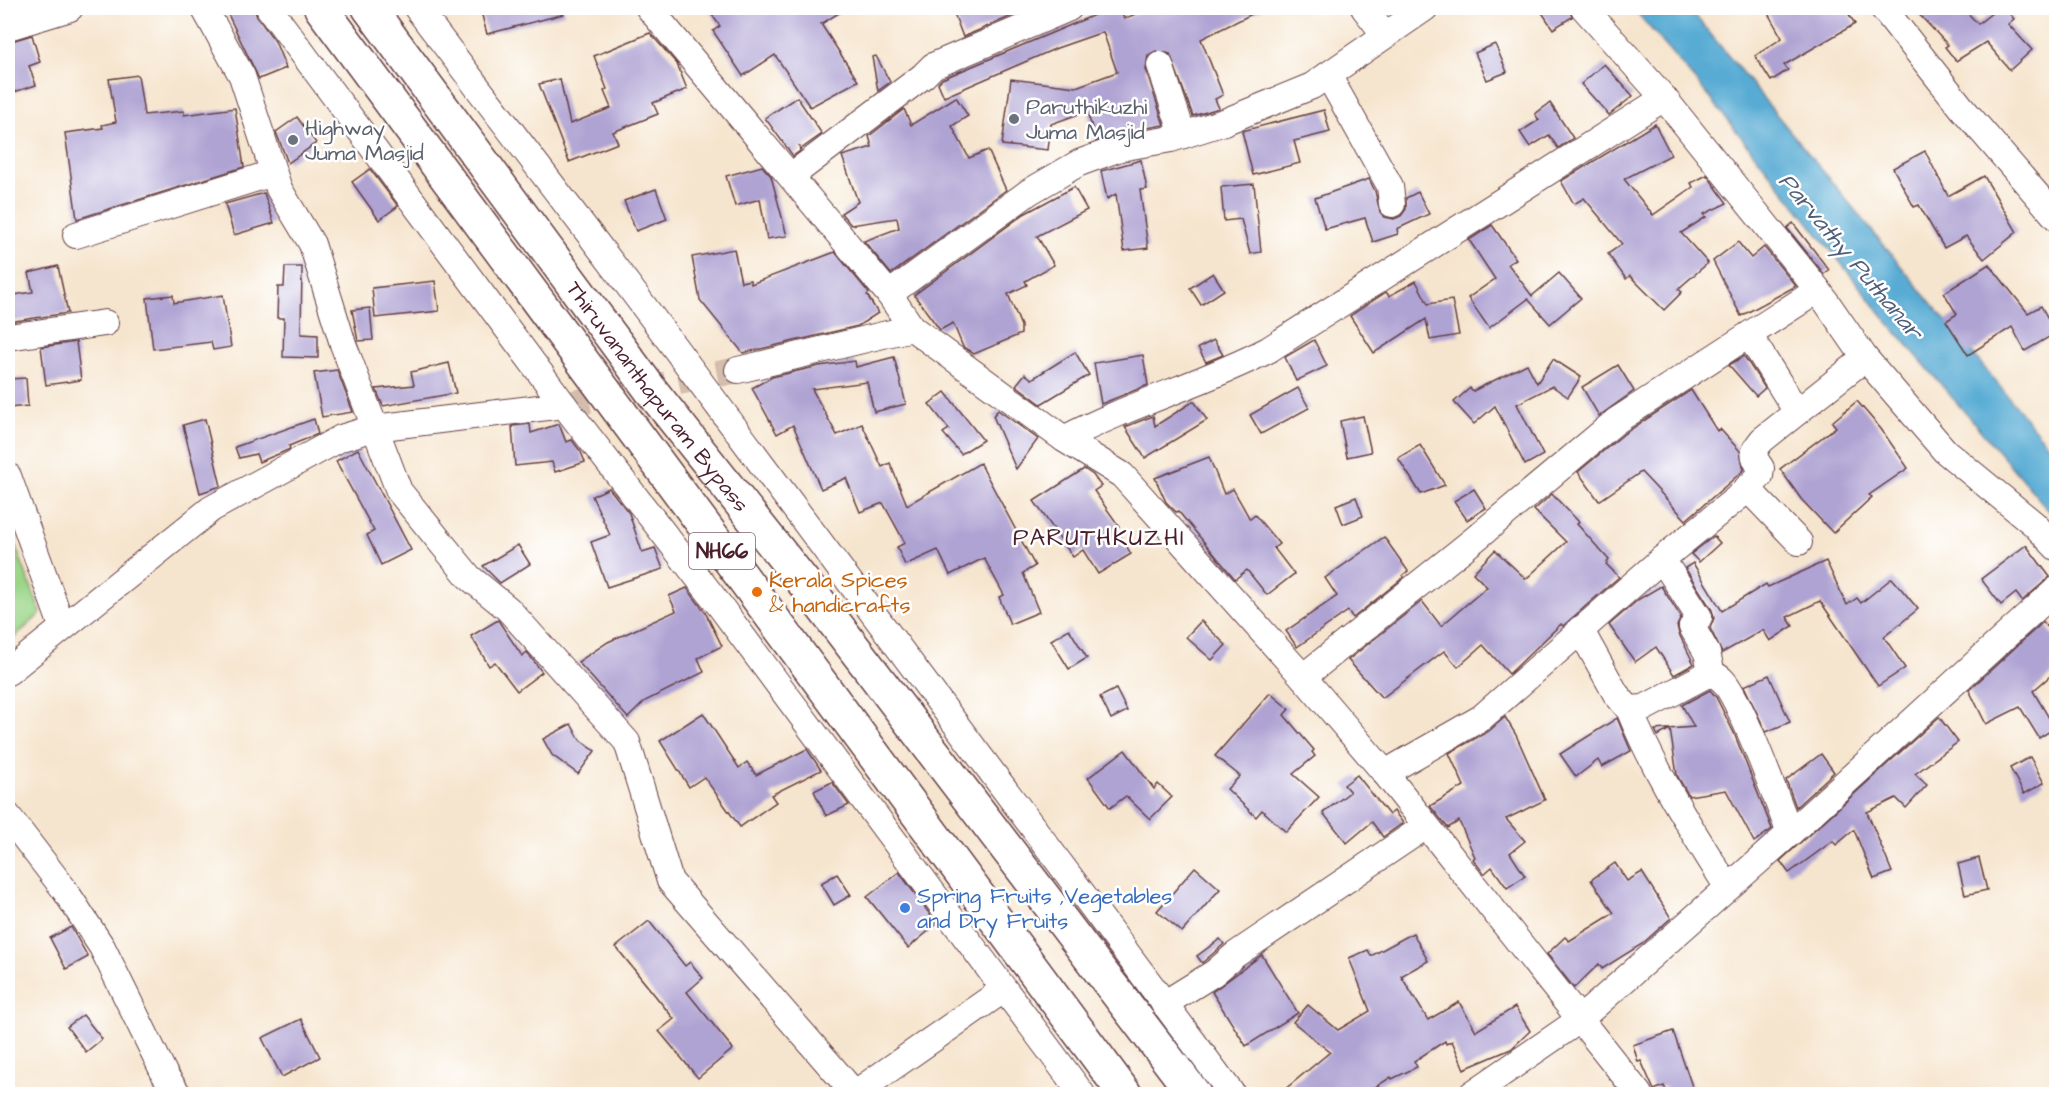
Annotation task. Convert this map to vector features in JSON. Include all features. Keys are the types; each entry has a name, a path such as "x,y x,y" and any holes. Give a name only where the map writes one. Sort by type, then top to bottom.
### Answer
{"highway":[{"name":"Thiruvananthapuram Bypass","path":"321,8 1125,1095"},
{"name":"Thiruvananthapuram Bypass","path":"369,8 650,389 812,593 1194,1095"}],"street":[{"path":"8,27 70,8"},
{"path":"204,8 242,76 279,189 312,244 343,344 399,491 469,577 508,609 627,742 670,881 855,1094 1003,990"},
{"path":"269,8 564,405 720,606 1082,1095"},
{"name":"Thiruvananthapuram Bypass","path":"417,8 626,282 1232,1095"},
{"path":"649,8 890,294 912,328 1064,440 1122,475 1303,677 1385,774 1578,1021 1639,1095"},
{"path":"792,176 933,66 1069,8"},
{"path":"1364,8 1385,36"},
{"path":"890,294 1029,192 1079,163 1120,147 1183,135 1224,122 1312,86 1425,8"},
{"path":"1584,8 1664,98 1818,290 1865,358 1945,451 2034,524 2056,547"},
{"path":"1883,8 1962,108 2056,218"},
{"path":"1160,65 1183,135"},
{"path":"1328,75 1390,186 1392,204"},
{"path":"1064,440 1092,425 1215,377 1268,350 1664,98"},
{"path":"76,235 273,173"},
{"path":"1303,677 1475,539 1616,421 1818,290"},
{"path":"8,337 105,323"},
{"path":"738,370 912,328"},
{"path":"1749,335 1797,412"},
{"path":"1385,774 1481,718 1580,629 1747,488 1760,476 1761,468 1754,458 1753,451 1762,441 1865,358"},
{"path":"8,672 62,626 211,509 341,438 374,428 564,405"},
{"path":"8,476 62,626"},
{"path":"1747,488 1799,542"},
{"path":"1662,559 1699,618 1692,627 1707,653 1712,674"},
{"path":"1472,1095 1578,1021 1790,833 2056,590"},
{"path":"1580,629 1616,694 1629,710 1643,745 1666,786 1728,888"},
{"path":"1629,710 1644,708 1712,674 1720,677 1727,685 1790,833"},
{"path":"8,816 64,890 102,947 165,1075 178,1095"},
{"path":"1164,1004 1214,973 1235,955 1426,826"}],"green space":[{"path":"8,526 41,613 8,643"}],"water":[{"name":"Parvathy Puthanar","path":"1633,8 1689,8 2056,455 2056,519 1887,321 1711,99"}],"building":[{"path":"225,8 254,8 257,17 275,41 286,68 259,79"},
{"path":"480,8 564,8 564,14 487,34"},
{"path":"707,8 847,8 821,24 858,81 810,107 775,55 743,76 713,31 720,26"},
{"path":"952,8 1028,8 1028,9 963,37"},
{"path":"1111,8 1120,8 1124,19 1149,8 1264,8 1201,39 1223,95 1215,99 1219,108 1193,116 1170,54 1156,51 1148,55 1146,70 1164,125 1117,133 1096,141 1087,111 1051,124 1048,150 1002,145 1011,79 1076,87 1117,72 1103,32 1057,48 944,97 938,83 942,79"},
{"path":"1539,8 1569,8 1572,17 1553,29"},
{"path":"1765,8 1845,8 1855,24 1784,65 1788,70 1771,81 1755,56 1782,38"},
{"path":"1913,8 1963,8 1978,24 1998,8 2005,8 2014,19 2008,24 2032,50 2010,70 1986,42 1956,61 1945,47 1948,45"},
{"path":"650,33 677,64 687,89 653,103 658,114 613,132 618,143 569,162 539,84 560,79 570,124 611,108 604,91 607,89 594,56"},
{"path":"32,35 40,62 29,66 36,85 8,94 8,42"},
{"path":"1495,44 1507,72 1487,80 1475,53"},
{"path":"876,56 890,82 878,91 872,57"},
{"path":"1604,64 1633,96 1609,115 1581,84"},
{"path":"138,75 144,115 184,111 184,115 235,108 244,167 77,219 65,133 103,128 102,125 116,122 109,79"},
{"path":"797,97 822,134 801,149 799,145 800,151 793,156 765,118"},
{"path":"956,97 968,116 952,126 969,158 988,150 1006,190 891,274 864,241 899,228 897,218 851,225 841,213 858,202 842,156 872,147 869,136 904,109 911,125"},
{"path":"1550,103 1573,138 1558,148 1549,135 1530,147 1520,132 1539,120 1535,114"},
{"path":"1324,110 1330,132 1294,141 1300,163 1253,175 1242,131"},
{"name":"Highway Juma Masjid","path":"297,117 316,143 288,163 276,132"},
{"path":"1655,124 1671,155 1624,179 1653,215 1693,187 1691,183 1707,175 1727,203 1704,214 1706,217 1681,233 1708,263 1678,289 1682,292 1664,310 1630,276 1626,279 1608,254 1622,244 1584,198 1574,204 1561,181"},
{"path":"1925,151 1948,196 1984,176 2017,232 1984,259 1966,236 1944,248 1919,205 1914,207 1893,168"},
{"path":"1141,160 1147,189 1140,190 1148,248 1124,251 1116,194 1107,199 1101,171"},
{"path":"762,166 771,176 787,236 767,239 760,199 735,206 726,176"},
{"path":"370,169 398,206 379,220 352,182"},
{"path":"1369,179 1375,191 1380,212 1385,217 1394,219 1401,216 1406,209 1406,198 1418,192 1429,214 1397,229 1398,234 1373,242 1365,218 1325,229 1315,198"},
{"path":"1254,184 1261,252 1250,254 1241,219 1224,221 1221,187"},
{"path":"1074,187 1087,210 1037,236 1054,265 1025,281 1027,285 1008,294 1021,326 1021,334 974,354 963,347 953,323 940,330 914,295 1024,214"},
{"path":"656,189 667,219 636,231 624,201"},
{"path":"264,193 274,223 234,235 225,204"},
{"path":"1793,223 1829,270 1824,274 1787,228"},
{"path":"1492,225 1516,259 1508,264 1532,296 1559,273 1581,298 1550,324 1528,299 1489,328 1468,298 1495,279 1469,240"},
{"path":"1738,242 1751,258 1764,247 1796,286 1741,316 1713,261"},
{"path":"734,249 741,282 750,280 751,284 835,252 869,293 867,295 878,313 858,326 743,353 700,300 692,257"},
{"path":"1989,264 2028,313 2041,306 2056,333 2025,351 2012,327 1968,355 1946,321 1957,314 1944,293"},
{"path":"58,266 68,313 8,322 8,296 33,292 29,273"},
{"path":"285,267 302,267 301,334 318,335 318,358 283,357 284,318 277,318 278,287 284,287"},
{"path":"1213,273 1224,290 1201,305 1190,288"},
{"path":"435,281 439,311 375,318 372,288"},
{"path":"1416,281 1428,304 1452,300 1459,335 1430,340 1426,319 1374,353 1350,316 1386,292 1389,296"},
{"path":"173,295 174,303 223,295 231,347 213,350 211,342 153,349 147,298"},
{"path":"370,308 373,340 358,341 352,310"},
{"path":"1214,340 1223,355 1206,362 1198,348"},
{"path":"1314,340 1327,366 1296,381 1285,357"},
{"path":"76,342 81,380 46,385 41,347"},
{"path":"1075,352 1089,375 1041,404 1016,385 1025,374 1032,379"},
{"path":"1143,355 1148,385 1101,404 1094,363"},
{"path":"1744,356 1765,388 1756,396 1729,365"},
{"path":"894,357 906,404 874,412 867,382 812,389 837,435 862,424 882,467 890,463 907,505 980,463 1035,566 1023,573 1039,612 1010,624 999,597 1004,595 984,558 950,575 938,550 905,565 897,547 905,543 883,503 860,512 846,478 821,489 793,425 777,434 752,388 772,377 819,366 855,361 856,367"},
{"path":"1553,359 1581,377 1568,397 1552,386 1517,404 1543,455 1525,465 1495,406 1474,424 1454,402 1470,388 1473,391 1527,364 1537,383"},
{"path":"449,363 456,393 383,406 376,389 414,385 411,372"},
{"path":"1618,365 1634,391 1599,416 1582,387"},
{"path":"337,370 353,412 322,417 314,373"},
{"path":"26,378 28,406 8,408 8,379"},
{"path":"1298,388 1309,408 1261,434 1250,415"},
{"path":"1691,390 1717,431 1720,429 1740,451 1744,470 1686,520 1641,472 1599,501 1578,472 1625,433"},
{"path":"945,392 983,440 961,454 943,433 949,429 929,404"},
{"path":"1194,401 1207,420 1145,458 1125,427 1153,416 1155,426"},
{"path":"1857,401 1881,429 1908,468 1869,495 1872,497 1833,533 1801,499 1780,469 1836,427 1832,422"},
{"path":"998,410 1038,439 1016,469 993,416"},
{"path":"1363,416 1371,452 1347,457 1340,421"},
{"path":"205,419 221,486 200,493 183,425"},
{"path":"314,419 318,434 289,446 290,449 259,462 256,454 239,458 235,447"},
{"path":"530,424 531,433 559,424 566,442 572,440 585,462 555,472 552,462 515,466 512,426"},
{"path":"1420,445 1445,485 1421,494 1398,458"},
{"path":"358,449 411,550 381,565 367,535 374,531 336,461"},
{"path":"1209,457 1224,494 1233,489 1250,519 1255,515 1279,544 1274,548 1294,574 1267,595 1247,570 1235,579 1178,511 1176,512 1166,502 1155,478"},
{"path":"1084,469 1093,475 1101,486 1094,491 1119,526 1116,528 1131,554 1098,574 1083,550 1073,557 1034,501"},
{"path":"609,488 629,513 642,552 655,548 663,569 607,587 591,542 610,535 592,496"},
{"path":"1474,489 1486,508 1467,520 1454,501"},
{"path":"1552,494 1579,522 1577,524 1609,560 1606,564 1619,577 1563,626 1561,624 1509,674 1483,645 1458,667 1444,651 1382,698 1348,660 1422,601 1441,626 1487,587 1473,573 1495,550 1526,579 1566,542 1534,510"},
{"path":"1356,497 1363,516 1343,524 1336,505"},
{"path":"1714,536 1720,543 1699,562 1691,554"},
{"path":"1384,537 1408,571 1403,575 1404,577 1353,618 1348,611 1297,647 1286,631 1337,596 1325,578"},
{"path":"518,545 530,564 500,583 483,566"},
{"path":"2026,545 2050,577 2022,601 2016,593 2001,605 1981,579"},
{"path":"1826,561 1847,605 1857,598 1861,603 1892,578 1918,609 1884,637 1905,668 1878,686 1820,601 1787,617 1793,626 1770,641 1763,630 1722,653 1710,628 1714,618 1712,610 1685,568 1693,563 1722,611 1766,584 1768,587"},
{"path":"1661,586 1681,617 1677,626 1679,634 1694,664 1674,675 1656,647 1635,662 1609,625 1639,599"},
{"path":"687,588 705,612 722,646 698,658 704,672 645,701 628,718 578,662 608,642 676,611 669,596"},
{"path":"498,620 522,656 527,652 542,672 517,691 495,662 489,666 471,636"},
{"path":"1201,621 1226,645 1212,660 1186,637"},
{"path":"2043,622 2056,638 2056,671 2033,691 2055,728 2039,738 2020,707 1986,724 1969,690"},
{"path":"1069,629 1087,658 1069,669 1051,640"},
{"path":"1769,675 1790,722 1766,732 1744,686"},
{"path":"1116,689 1127,711 1111,719 1100,697"},
{"path":"1710,690 1716,697 1734,733 1772,829 1754,842 1726,790 1689,796 1677,775 1670,729 1658,736 1655,730 1694,727 1682,705"},
{"path":"1270,693 1289,709 1284,715 1314,750 1312,752 1315,756 1293,774 1319,797 1286,832 1262,810 1256,817 1227,789 1240,776 1215,756"},
{"path":"703,713 739,768 747,762 756,775 807,749 821,770 771,795 776,802 740,827 704,777 689,787 660,741"},
{"path":"1505,717 1516,735 1545,800 1506,819 1525,841 1510,853 1525,876 1507,888 1492,867 1484,874 1473,859 1475,857 1459,821 1448,828 1430,806 1464,786 1449,753 1489,731"},
{"path":"1939,717 1958,742 1915,774 1927,785 1906,808 1896,798 1867,812 1892,872 1874,879 1854,830 1836,845 1833,841 1789,873 1780,861"},
{"path":"1617,718 1631,751 1602,767 1598,760 1576,777 1560,754"},
{"path":"571,724 580,740 595,751 578,774 552,755 543,739"},
{"path":"1125,750 1154,789 1158,784 1172,797 1150,819 1126,796 1110,808 1088,778"},
{"path":"1821,754 1834,772 1796,807 1786,780"},
{"path":"2030,757 2044,783 2024,794 2010,768"},
{"path":"1357,775 1389,815 1394,811 1403,823 1383,837 1372,822 1347,843 1323,813 1350,792 1344,785"},
{"path":"832,782 849,805 826,816 814,791"},
{"path":"1979,858 1987,890 1965,895 1958,864"},
{"path":"1615,863 1627,881 1642,872 1671,918 1642,944 1602,969 1599,964 1574,988 1547,954 1565,937 1569,941 1614,913 1591,880"},
{"path":"1195,867 1220,889 1182,932 1157,911"},
{"name":"Spring Fruits ,Vegetables and Dry Fruits","path":"899,872 937,924 908,948 867,897"},
{"path":"837,874 851,895 834,905 821,883"},
{"path":"649,921 685,966 690,962 703,978 687,992 733,1049 698,1078 659,1031 674,1019 616,947"},
{"path":"71,927 88,957 66,969 50,938"},
{"path":"1413,933 1428,961 1401,976 1428,1020 1459,1002 1476,1031 1515,1007 1530,1031 1511,1049 1464,1069 1452,1041 1446,1044 1445,1041 1414,1061 1417,1067 1392,1079 1391,1077 1363,1095 1278,1095 1330,1052 1293,1022 1308,1005 1338,1030 1370,1011 1349,958 1368,950 1371,956"},
{"path":"1220,939 1224,944 1202,963 1197,956"},
{"path":"1262,955 1298,1013 1246,1046 1212,992"},
{"path":"83,1015 102,1039 86,1052 67,1027"},
{"path":"301,1019 320,1057 282,1077 262,1038"},
{"path":"1673,1031 1695,1095 1668,1095 1664,1086 1654,1090 1641,1061 1638,1062 1633,1045"}],"tunnel":[{"path":"564,405 738,370"}],"place":[{"name":"Paruthikuzhi Juma Masjid","path":"1014,119"},
{"name":"Highway Juma Masjid","path":"293,140"},
{"name":"Kerala Spices & handicrafts","path":"757,592"},
{"name":"Spring Fruits ,Vegetables and Dry Fruits","path":"905,908"}],"district":[{"name":"PARUTHKUZHI","path":"1099,537"}]}
